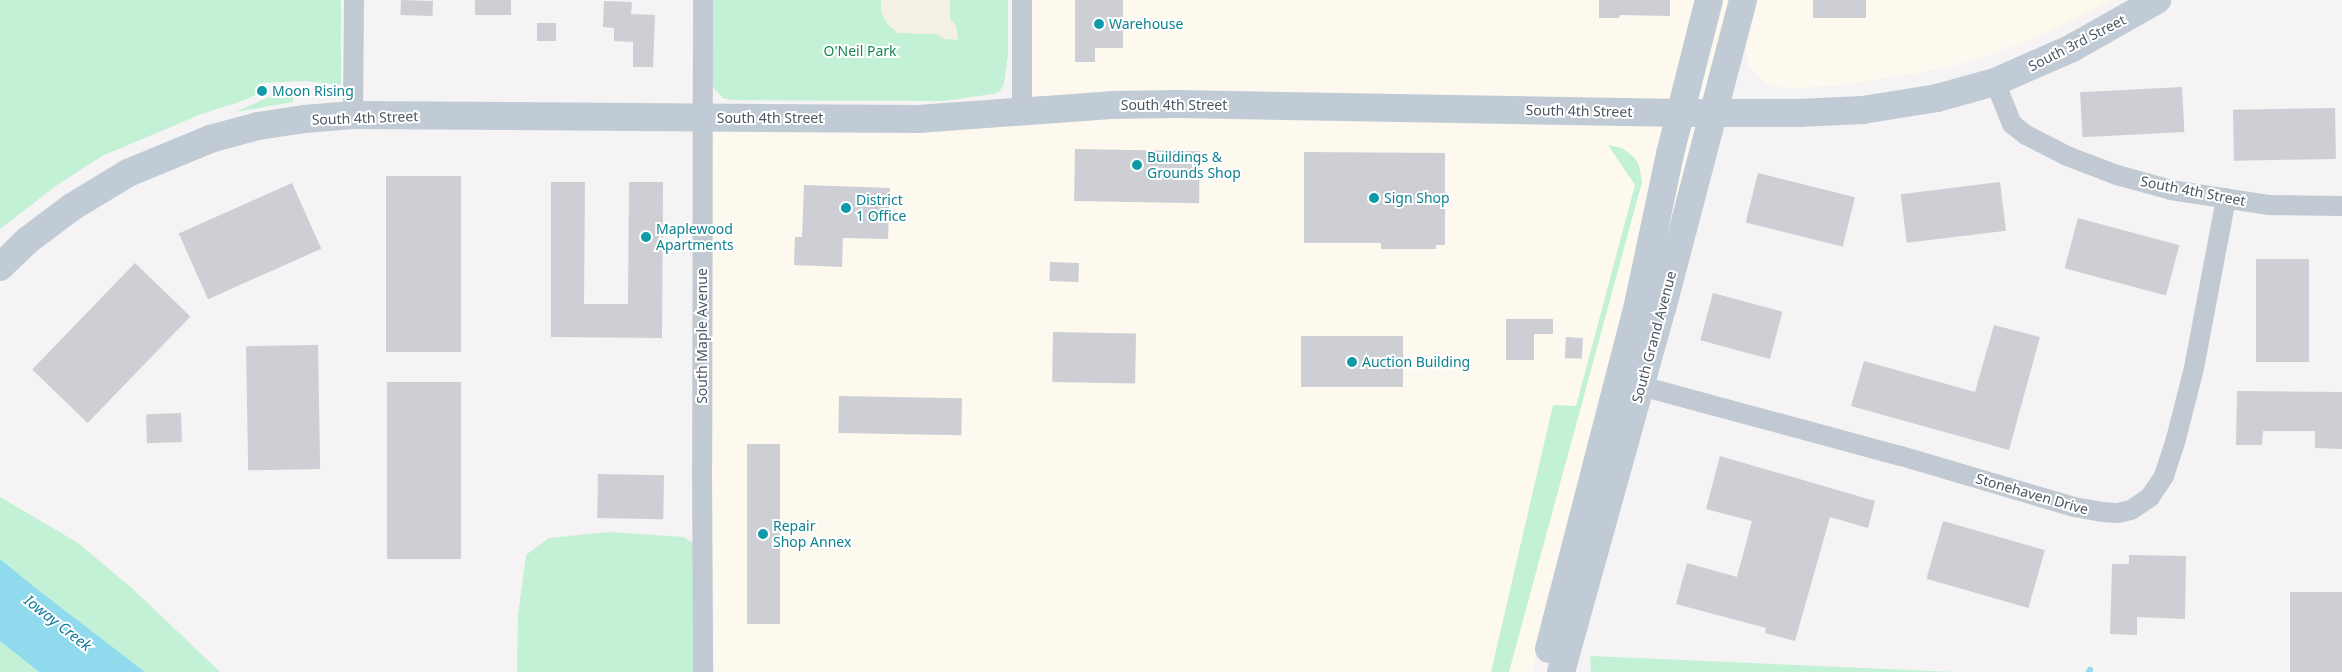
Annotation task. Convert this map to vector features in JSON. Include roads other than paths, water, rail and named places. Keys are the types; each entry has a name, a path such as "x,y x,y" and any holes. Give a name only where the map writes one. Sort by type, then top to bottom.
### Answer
{"main road":[{"name":"South Grand Avenue","path":"1543,672 1639,300 1681,113 1710,0"},
{"name":"South Grand Avenue","path":"1561,672 1641,386 1743,0"},
{"name":"South 3rd Street","path":"1995,82 2072,48 2157,0"},
{"name":"South 4th Street","path":"0,267 28,240 72,207 128,173 168,155 210,139 258,126 353,115 918,119 1022,110 1178,104 1681,113 1863,110 1937,98 1995,82"}],"street":[{"path":"353,115 354,0"},
{"name":"South Maple Avenue","path":"703,0 704,672"},
{"path":"1022,0 1022,110"},
{"name":"South 4th Street","path":"1995,82 2012,124 2026,135 2067,156 2117,175 2171,190 2268,205 2342,206"},
{"name":"Stonehaven Drive","path":"1641,386 1901,456 2074,507 2110,513 2131,510 2150,497 2164,476 2176,439 2194,368 2226,198"}],"water":[{"name":"Ioway Creek","path":"0,559 145,672 39,672 0,641"}],"place":[{"name":"Warehouse","path":"1099,24"},
{"name":"Moon Rising","path":"262,91"},
{"name":"Buildings & Grounds Shop","path":"1137,165"},
{"name":"Sign Shop","path":"1374,198"},
{"name":"District 1 Office","path":"846,208"},
{"name":"Maplewood Apartments","path":"646,237"},
{"name":"Auction Building","path":"1352,362"},
{"name":"Repair Shop Annex","path":"763,534"}],"park label":[{"name":"O'Neil Park","path":"860,51"}]}
